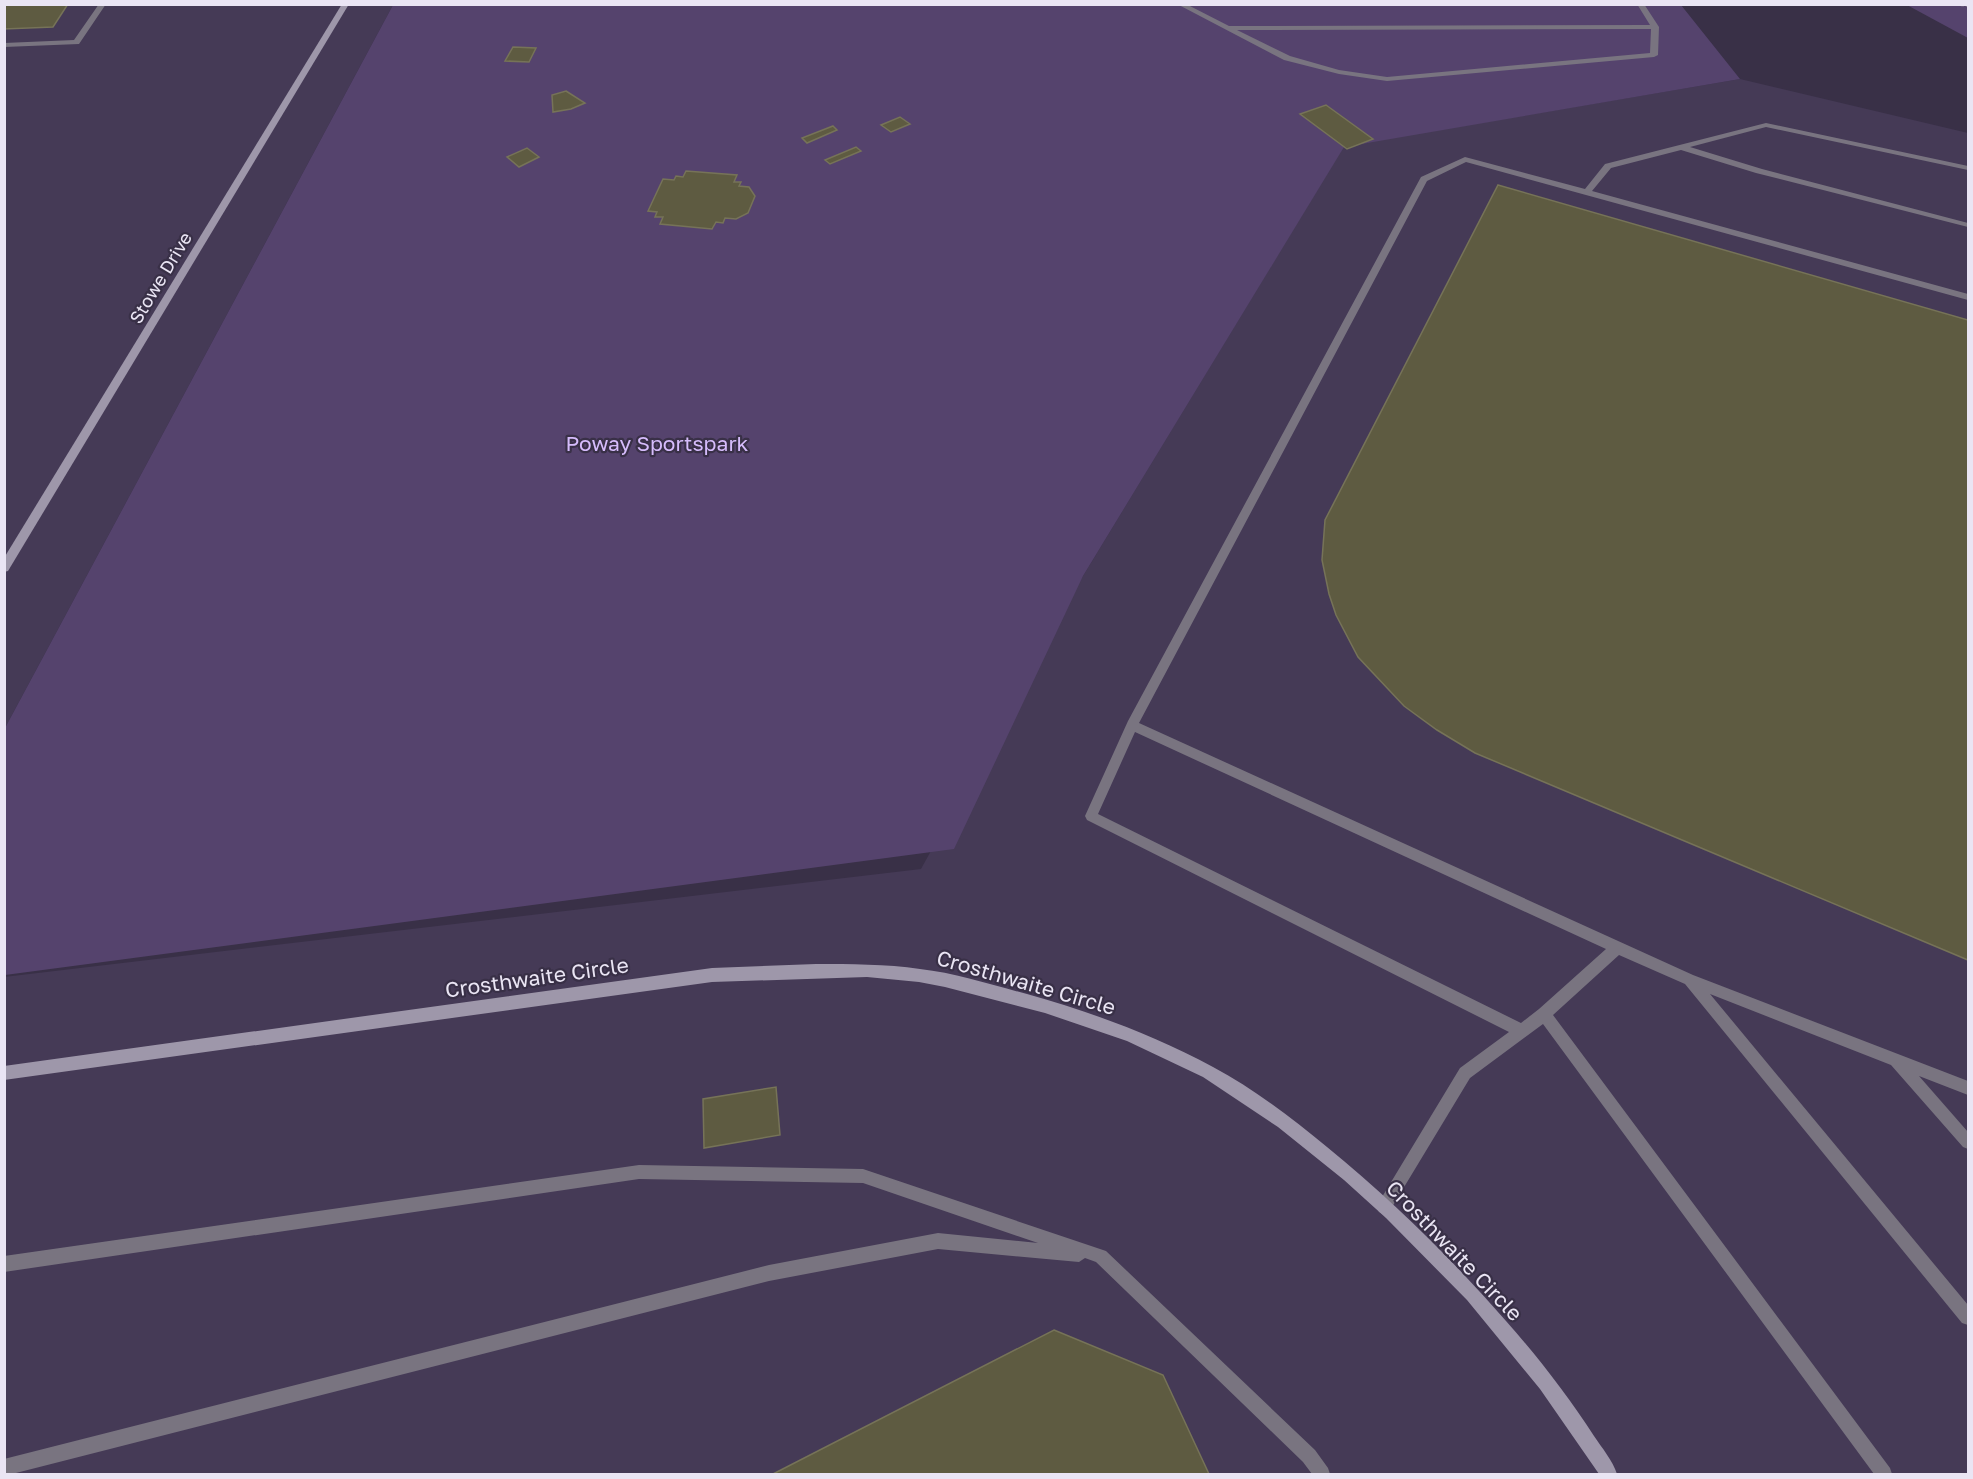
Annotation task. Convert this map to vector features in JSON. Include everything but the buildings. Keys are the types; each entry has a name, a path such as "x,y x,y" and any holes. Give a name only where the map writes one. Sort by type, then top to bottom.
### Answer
{"street":[{"name":"Stowe Drive","path":"4,568 346,4"},
{"name":"Crosthwaite Circle","path":"4,1073 712,975 827,969 920,975 1030,1001 1120,1031 1209,1073 1282,1121 1350,1174 1431,1251 1509,1338 1589,1442 1609,1474"}],"lane":[{"path":"4,45 76,42 103,4"},
{"path":"1180,4 1287,58 1339,72 1387,79 1654,55 1655,27 1640,4"},
{"path":"1226,28 1655,27"},
{"path":"1586,193 1608,166 1766,124 1968,168"},
{"path":"1680,147 1759,171 1968,225"},
{"path":"1522,1031 1091,816 1132,725 1424,179 1465,159 1968,297"},
{"path":"1132,725 1690,980 1968,1088"},
{"path":"1384,1207 1465,1072 1544,1014 1617,948"},
{"path":"1690,980 1968,1317"},
{"path":"1544,1014 1884,1474"},
{"path":"1896,1061 1968,1142"},
{"path":"4,1264 639,1172 862,1176 1101,1256 1309,1456 1322,1474"},
{"path":"4,1468 769,1273 938,1240 1101,1256"}],"path":[{"path":"1951,4 1968,6"}],"shaded area":[{"path":"5,5 393,5 5,728"},
{"path":"1740,79 1968,133 1968,1474 5,1474 4,977 921,869 1083,576 1344,146"}],"green space":[{"name":"Poway Sportspark","path":"393,5 1681,5 1740,79 1344,147 1083,576 954,849 5,975 5,728"},
{"path":"1907,5 1968,5 1968,38"}]}
